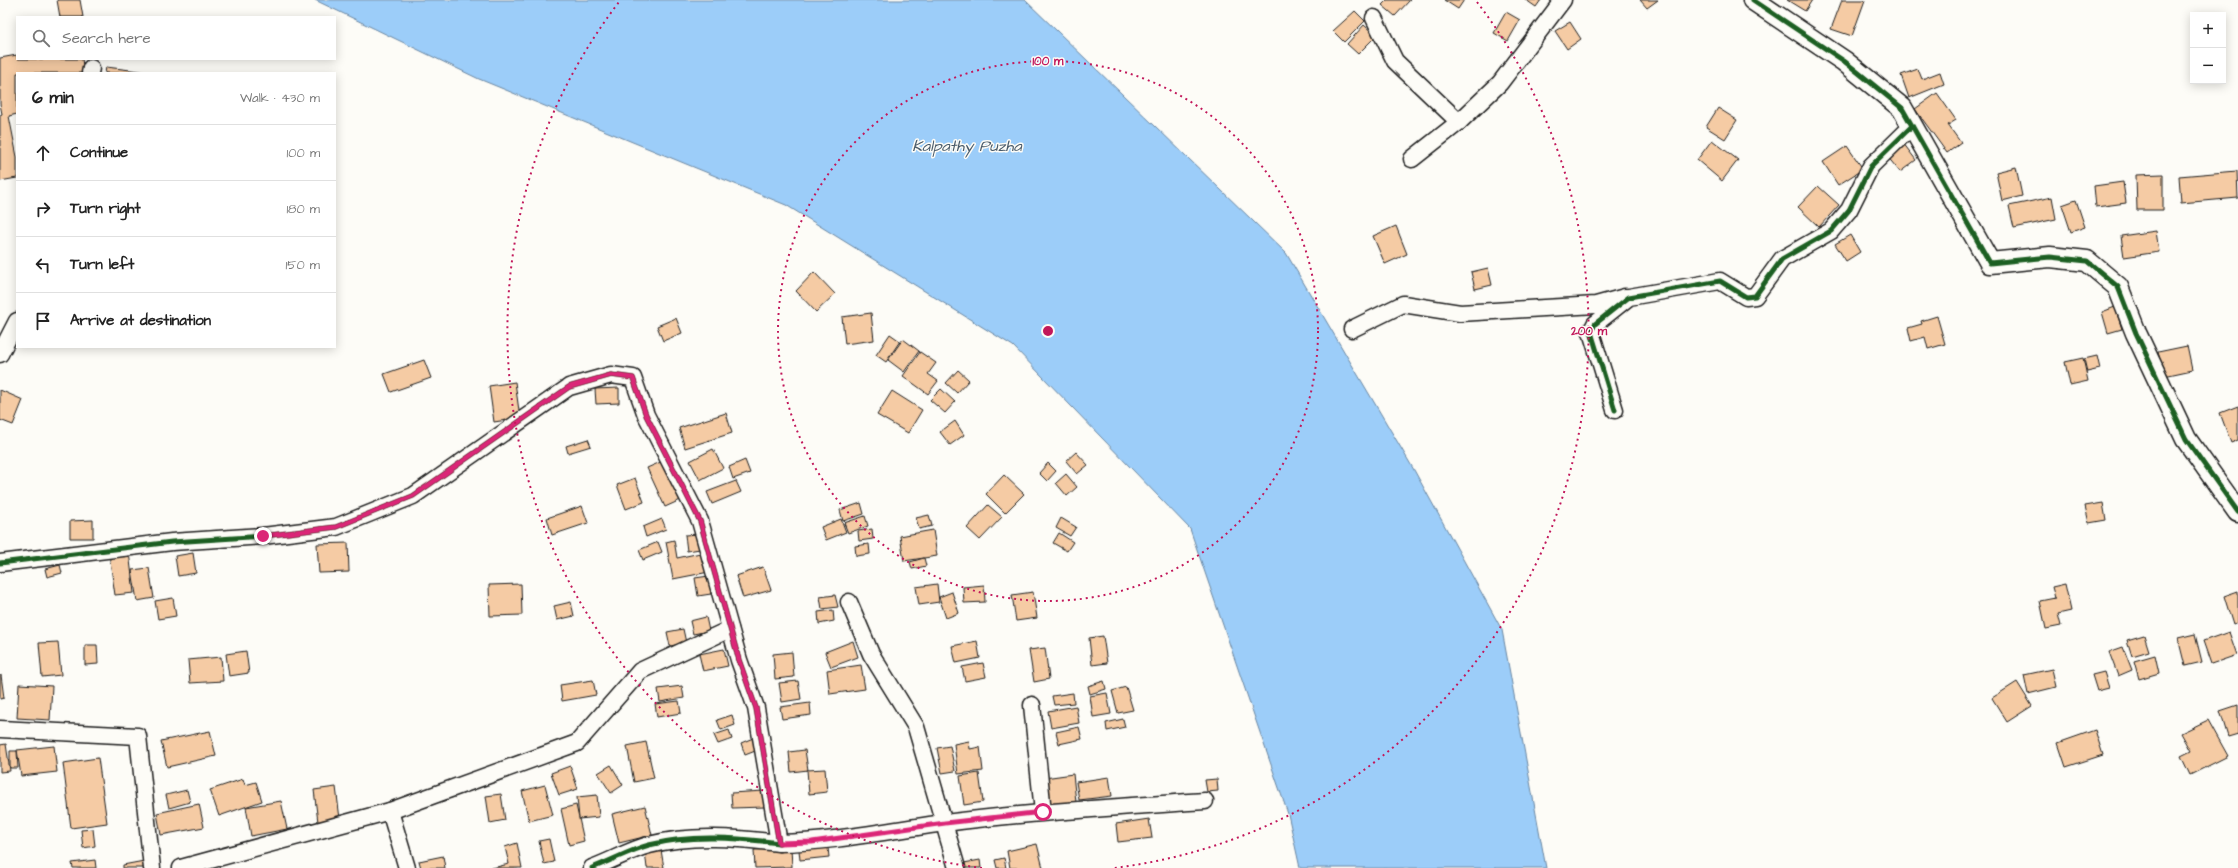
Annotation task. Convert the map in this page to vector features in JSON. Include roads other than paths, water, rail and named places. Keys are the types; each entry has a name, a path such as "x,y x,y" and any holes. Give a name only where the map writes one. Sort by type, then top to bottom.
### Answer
{"street":[{"path":"1412,160 1459,122 1500,83 1563,0"},
{"path":"1753,0 1850,66 1902,108 1990,263 2050,257 2087,261 2118,287 2136,333 2186,439 2238,512"},
{"path":"1374,18 1395,61 1459,122"},
{"path":"1352,329 1403,304 1460,313 1596,305 1629,297 1720,280 1746,297 1755,296 1782,259 1831,232 1849,210 1871,166 1912,126"},
{"path":"1615,410 1591,332 1595,324 1629,297"},
{"path":"0,354 16,323"},
{"path":"0,562 172,542 263,536 336,527 413,496 569,387 611,375 633,378 646,415 700,521 730,629 756,708 779,843"},
{"path":"848,602 871,654 916,727 957,868"},
{"path":"181,868 390,811 577,743 640,671 730,629"},
{"path":"1032,705 1043,812"},
{"path":"0,729 138,736 152,868"},
{"path":"592,868 649,845 699,838 779,843 812,842 945,823 1043,812 1206,801"},
{"path":"390,811 407,868"}],"water":[{"name":"Kalpathy Puzha","path":"315,0 1025,0 1286,253 1414,470 1502,630 1546,868 1300,868 1288,814 1190,529 1013,346 786,205 479,79"}]}
